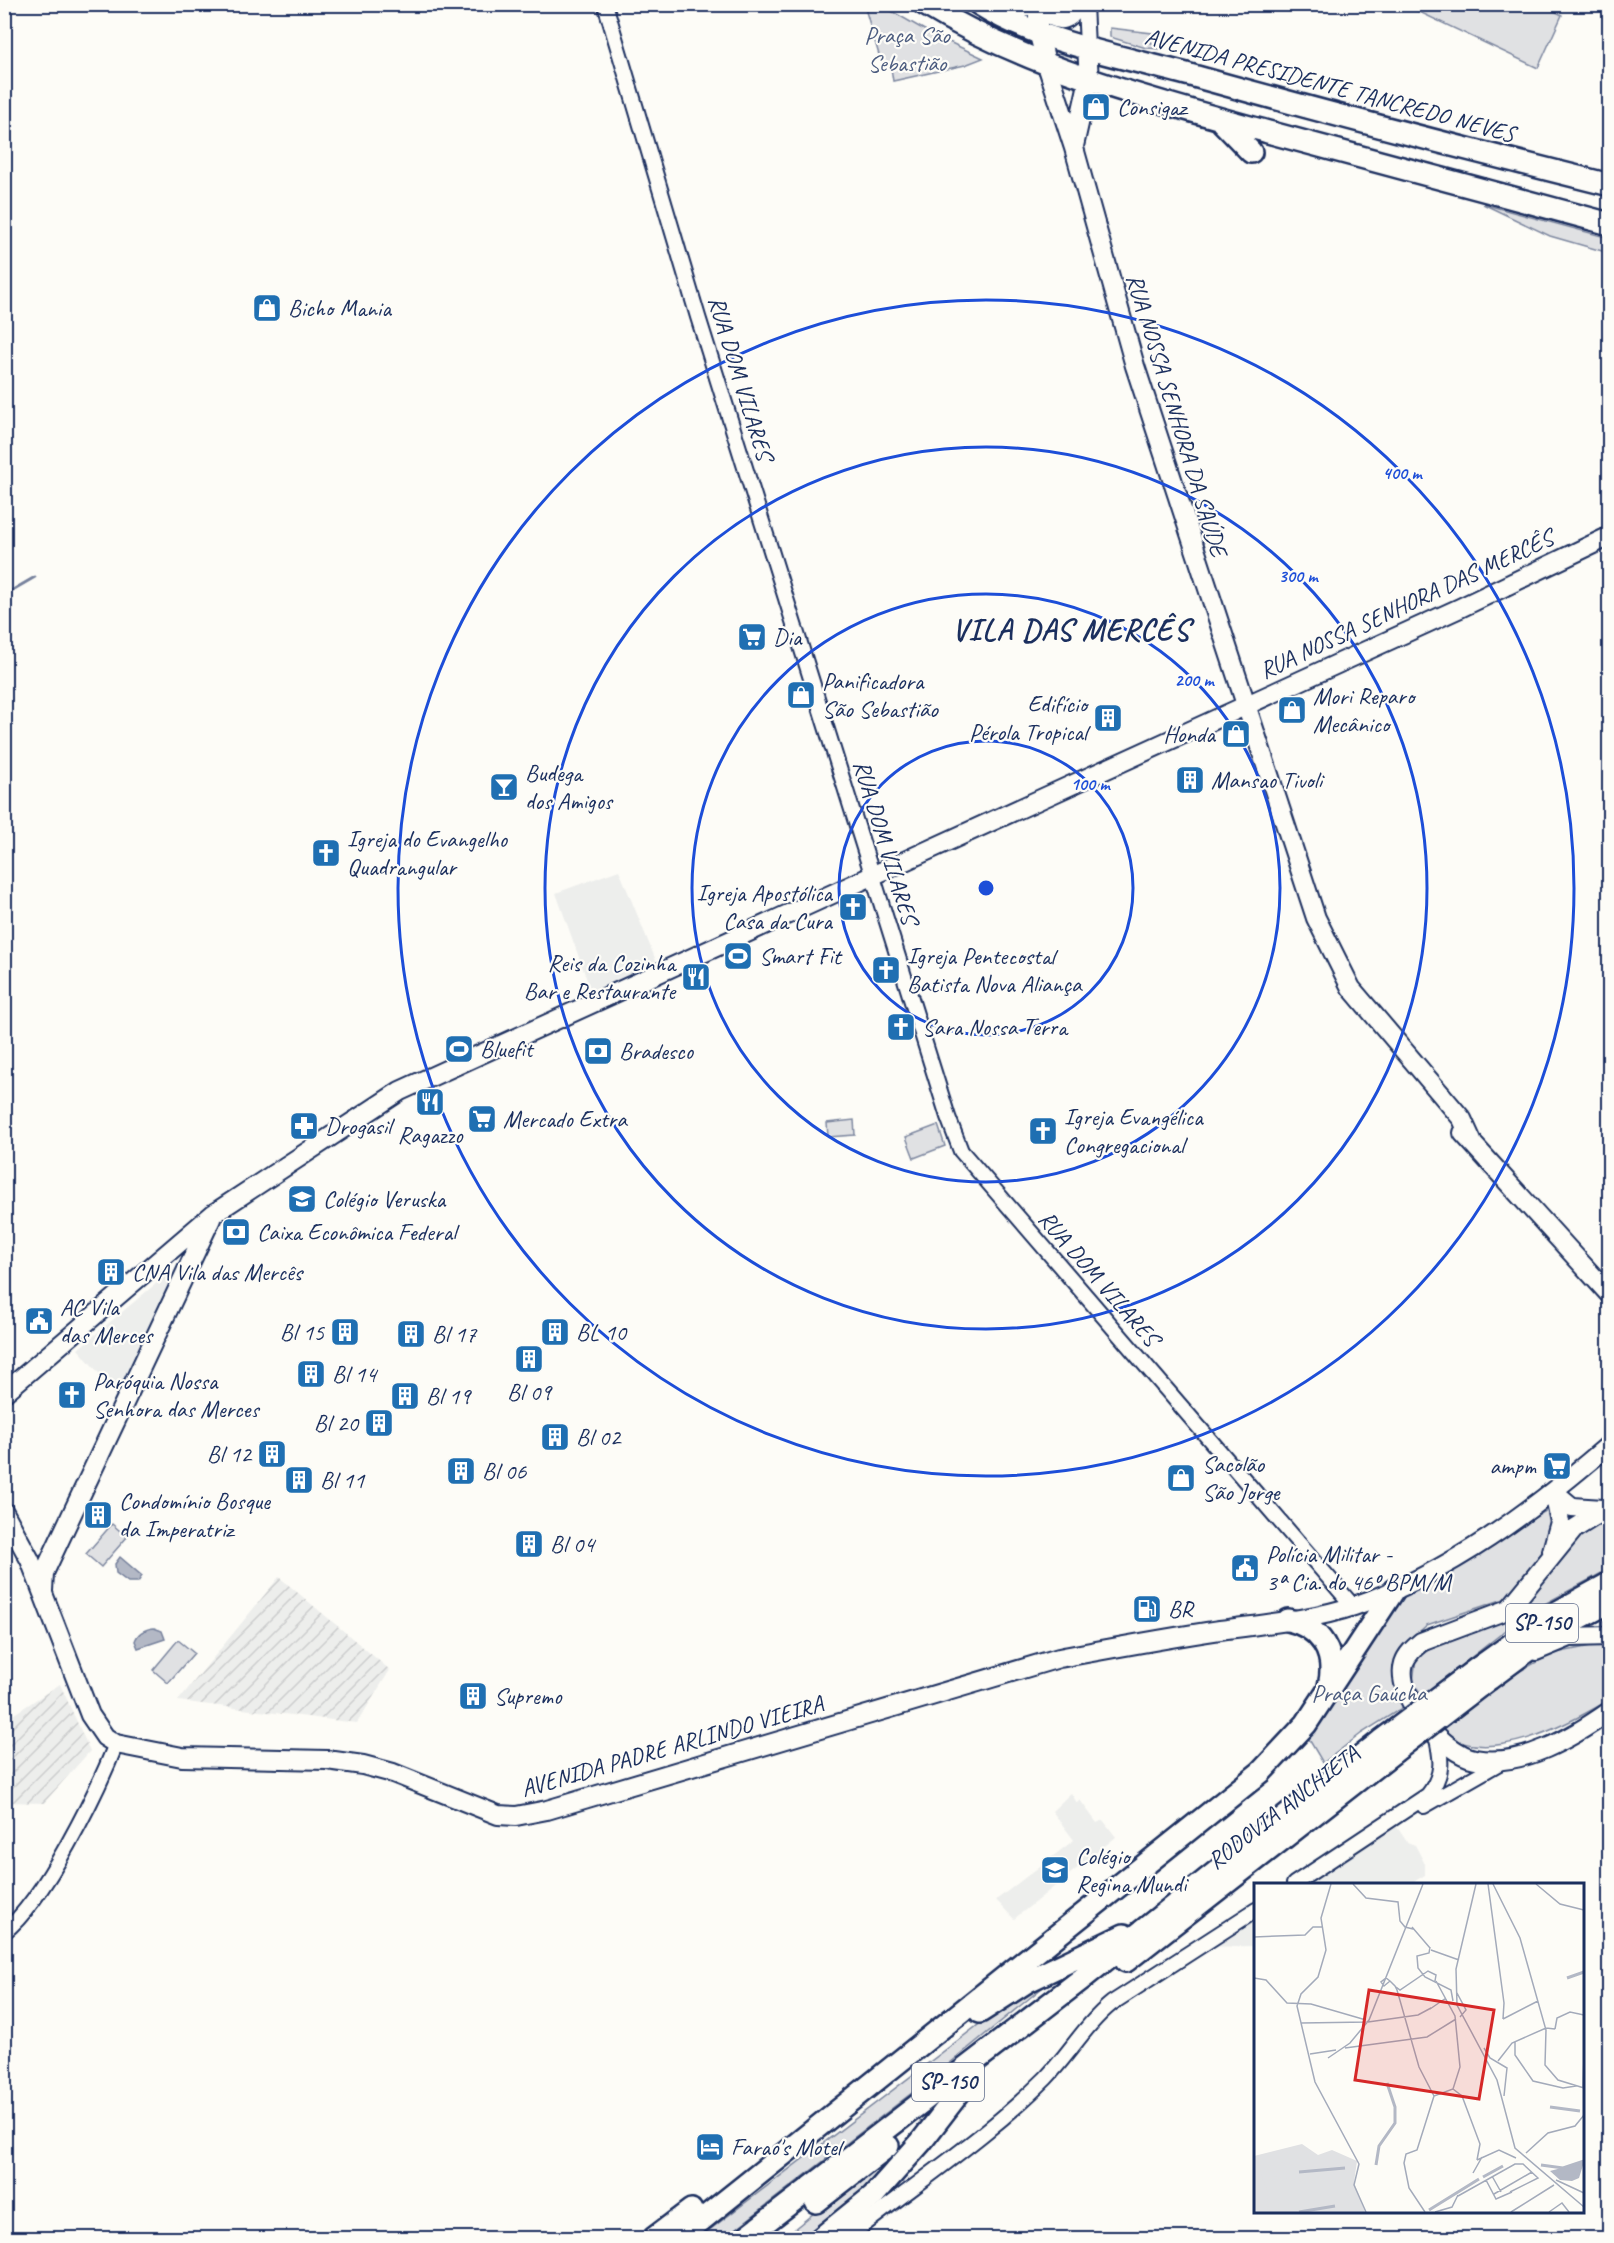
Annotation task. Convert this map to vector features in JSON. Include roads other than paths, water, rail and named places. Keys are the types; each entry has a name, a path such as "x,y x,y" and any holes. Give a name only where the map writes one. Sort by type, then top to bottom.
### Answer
{"highway":[{"path":"924,4 975,34 1089,79 1217,118 1428,177 1610,224"},
{"path":"985,8 1008,11 1028,4"},
{"name":"AVENIDA PRESIDENTE TANCREDO NEVES","path":"985,8 1038,31 1088,47 1371,125 1610,185"},
{"path":"1217,118 1235,132 1251,152"},
{"name":"RODOVIA ANCHIETA","path":"745,2238 1150,1924 1483,1674 1554,1614 1610,1583"},
{"name":"SP-150","path":"679,2238 1261,1772 1306,1724 1394,1590"},
{"name":"RODOVIA ANCHIETA","path":"1483,1674 1513,1662 1551,1633 1610,1602"},
{"path":"1288,1620 1308,1627 1324,1642 1331,1662 1327,1692"},
{"name":"RODOVIA ANCHIETA","path":"767,2238 965,2085 1388,1746"},
{"path":"899,2063 1028,1982 1150,1924"},
{"path":"821,2238 873,2196 921,2142 965,2085"},
{"path":"654,2238 729,2182 784,2156"}],"main road":[{"name":"RUA NOSSA SENHORA DA SAÚDE","path":"1038,4 1038,31 1046,62 1074,148 1135,366 1246,704 1287,835 1303,902 1325,958 1344,994 1389,1050 1454,1125 1472,1141 1610,1295"},
{"path":"1048,4 1053,17 1062,20 1071,16 1078,4"},
{"path":"1074,148 1089,79 1088,47"},
{"name":"RUA NOSSA SENHORA DAS MERCÊS","path":"4,1393 11,1380 213,1214 417,1082 1460,608 1610,536"},
{"path":"44,1597 42,1583 44,1573 213,1214"},
{"path":"173,1249 186,1258 188,1267"},
{"name":"AVENIDA PADRE ARLINDO VIEIRA","path":"116,1744 182,1757 327,1760 363,1765 393,1773 498,1815 516,1816 547,1810 1049,1661 1130,1644 1288,1620 1353,1606 1394,1590 1513,1524 1610,1444"},
{"path":"1554,1492 1566,1503 1578,1509 1608,1509"},
{"path":"1551,1556 1560,1522 1554,1492"},
{"path":"1608,1509 1574,1529 1509,1609 1437,1634 1421,1642 1410,1652 1404,1664 1407,1693 1413,1706 1436,1735 1466,1757 1488,1760 1536,1751 1569,1737 1610,1711"},
{"path":"4,1512 30,1560 90,1715 105,1737 116,1744"},
{"path":"30,1560 44,1573"},
{"path":"1513,1662 1570,1637 1610,1635"}],"street":[{"name":"RUA DOM VILARES","path":"605,4 701,327 948,1117 964,1157 1353,1606"},
{"path":"1085,4 1088,47"},
{"path":"1296,1883 1428,1795 1436,1784 1442,1765 1436,1735"},
{"path":"4,1932 26,1912 68,1842 116,1744"},
{"path":"1380,1829 1511,1757"},
{"path":"847,2238 1030,2092 1046,2077 1097,2015 1112,2002 1254,1911"}],"waterway":[{"path":"4,595 35,577"}],"place":[{"name":"Consigaz","path":"1096,107"},
{"name":"Bicho Mania","path":"267,308"},
{"name":"Dia","path":"752,637"},
{"name":"Panificadora São Sebastião","path":"801,695"},
{"name":"Mori Reparo Mecânico","path":"1292,710"},
{"name":"Edifício Pérola Tropical","path":"1108,718"},
{"name":"Honda","path":"1236,734"},
{"name":"Mansao Tivoli","path":"1190,780"},
{"name":"Budega dos Amigos","path":"504,787"},
{"name":"Igreja do Evangelho Quadrangular","path":"326,853"},
{"name":"Igreja Apostólica Casa da Cura","path":"853,907"},
{"name":"Smart Fit","path":"738,956"},
{"name":"Igreja Pentecostal Batista Nova Aliança","path":"886,970"},
{"name":"Reis da Cozinha Bar e Restaurante","path":"696,977"},
{"name":"Sara Nossa Terra","path":"901,1027"},
{"name":"Bluefit","path":"459,1049"},
{"name":"Bradesco","path":"598,1051"},
{"name":"Ragazzo","path":"430,1102"},
{"name":"Mercado Extra","path":"482,1119"},
{"name":"Drogasil","path":"304,1126"},
{"name":"Igreja Evangélica Congregacional","path":"1043,1131"},
{"name":"Colégio Veruska","path":"302,1199"},
{"name":"Caixa Econômica Federal","path":"236,1232"},
{"name":"CNA Vila das Mercês","path":"111,1272"},
{"name":"AC Vila das Merces","path":"39,1321"},
{"name":"Bl 15","path":"345,1332"},
{"name":"BL 10","path":"555,1332"},
{"name":"Bl 17","path":"411,1334"},
{"name":"Bl 09","path":"529,1359"},
{"name":"Bl 14","path":"311,1374"},
{"name":"Paróquia Nossa Senhora das Merces","path":"72,1395"},
{"name":"Bl 19","path":"405,1396"},
{"name":"Bl 20","path":"379,1423"},
{"name":"Bl 02","path":"555,1437"},
{"name":"Bl 12","path":"272,1454"},
{"name":"ampm","path":"1557,1466"},
{"name":"Bl 06","path":"461,1471"},
{"name":"Sacolão São Jorge","path":"1181,1478"},
{"name":"Bl 11","path":"299,1480"},
{"name":"Condomínio Bosque da Imperatriz","path":"98,1515"},
{"name":"Bl 04","path":"529,1544"},
{"name":"Polícia Militar - 3ª Cia. do 46º BPM/M","path":"1245,1568"},
{"name":"BR","path":"1147,1609"},
{"name":"Supremo","path":"473,1696"},
{"name":"Colégio Regina Mundi","path":"1055,1870"},
{"name":"Farao's Motel","path":"710,2147"}],"district":[{"name":"VILA DAS MERCÊS","path":"1071,630"}],"park label":[{"name":"Praça São Sebastião","path":"907,49"},
{"name":"Praça Gaúcha","path":"1369,1693"}]}
